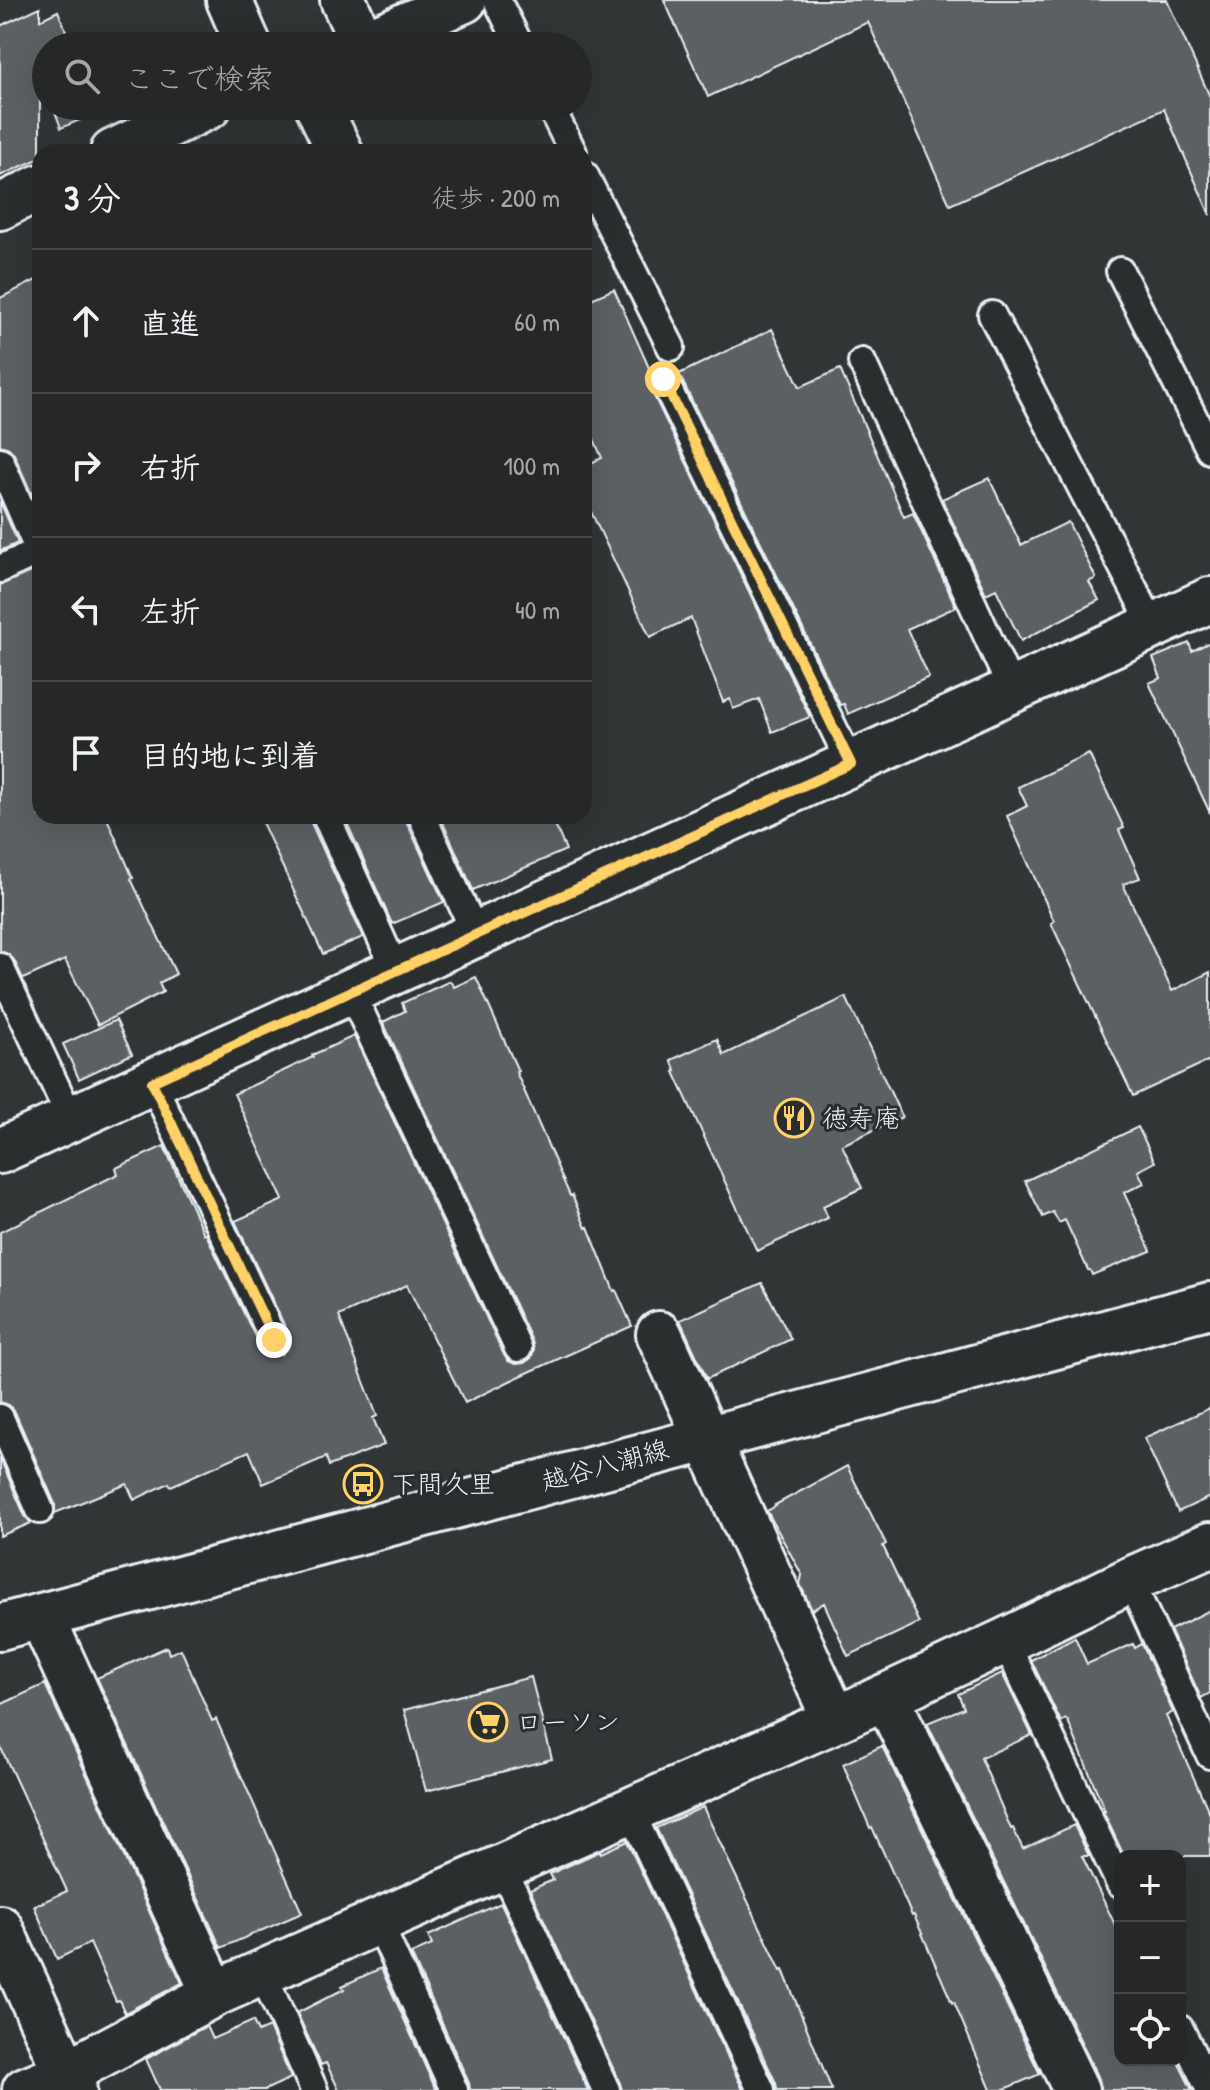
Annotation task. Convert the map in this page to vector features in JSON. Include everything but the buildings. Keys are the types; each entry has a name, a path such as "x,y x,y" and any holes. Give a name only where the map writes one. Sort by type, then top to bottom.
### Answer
{"street":[{"path":"229,0 243,32"},
{"path":"343,0 355,32"},
{"path":"390,32 464,0"},
{"path":"159,142 190,120"},
{"path":"325,120 336,144"},
{"path":"0,1151 1210,600"},
{"name":"越谷八潮線","path":"0,1627 1210,1305"},
{"path":"659,1334 835,1720"},
{"path":"25,2090 70,2082 214,1994 835,1720 1210,1545"},
{"path":"42,1617 214,1994"},
{"path":"886,1696 1076,2090"},
{"path":"0,1928 70,2082"}],"lane":[{"path":"497,0 513,32"},
{"path":"557,120 569,144"},
{"path":"592,190 671,347"},
{"path":"1120,271 1210,450"},
{"path":"992,315 1153,626"},
{"path":"862,362 1012,690"},
{"path":"663,379 851,764"},
{"path":"0,461 32,535"},
{"path":"0,569 32,554"},
{"path":"330,824 396,971"},
{"path":"426,824 476,935"},
{"path":"0,967 71,1119"},
{"path":"351,992 518,1348"},
{"path":"152,1082 274,1340"},
{"path":"0,1418 40,1510"},
{"path":"1130,1580 1210,1755"},
{"path":"1005,1641 1114,1871"},
{"path":"630,1810 761,2090"},
{"path":"502,1867 606,2090"},
{"path":"378,1921 454,2090"},
{"path":"262,1972 314,2090"},
{"path":"1186,2041 1210,2090"}],"place":[{"name":"徳寿庵","path":"794,1118"},
{"name":"下間久里","path":"363,1484"},
{"name":"ローソン","path":"488,1722"}],"route":[{"path":"274,1340 152,1082 851,764 663,379"}]}
